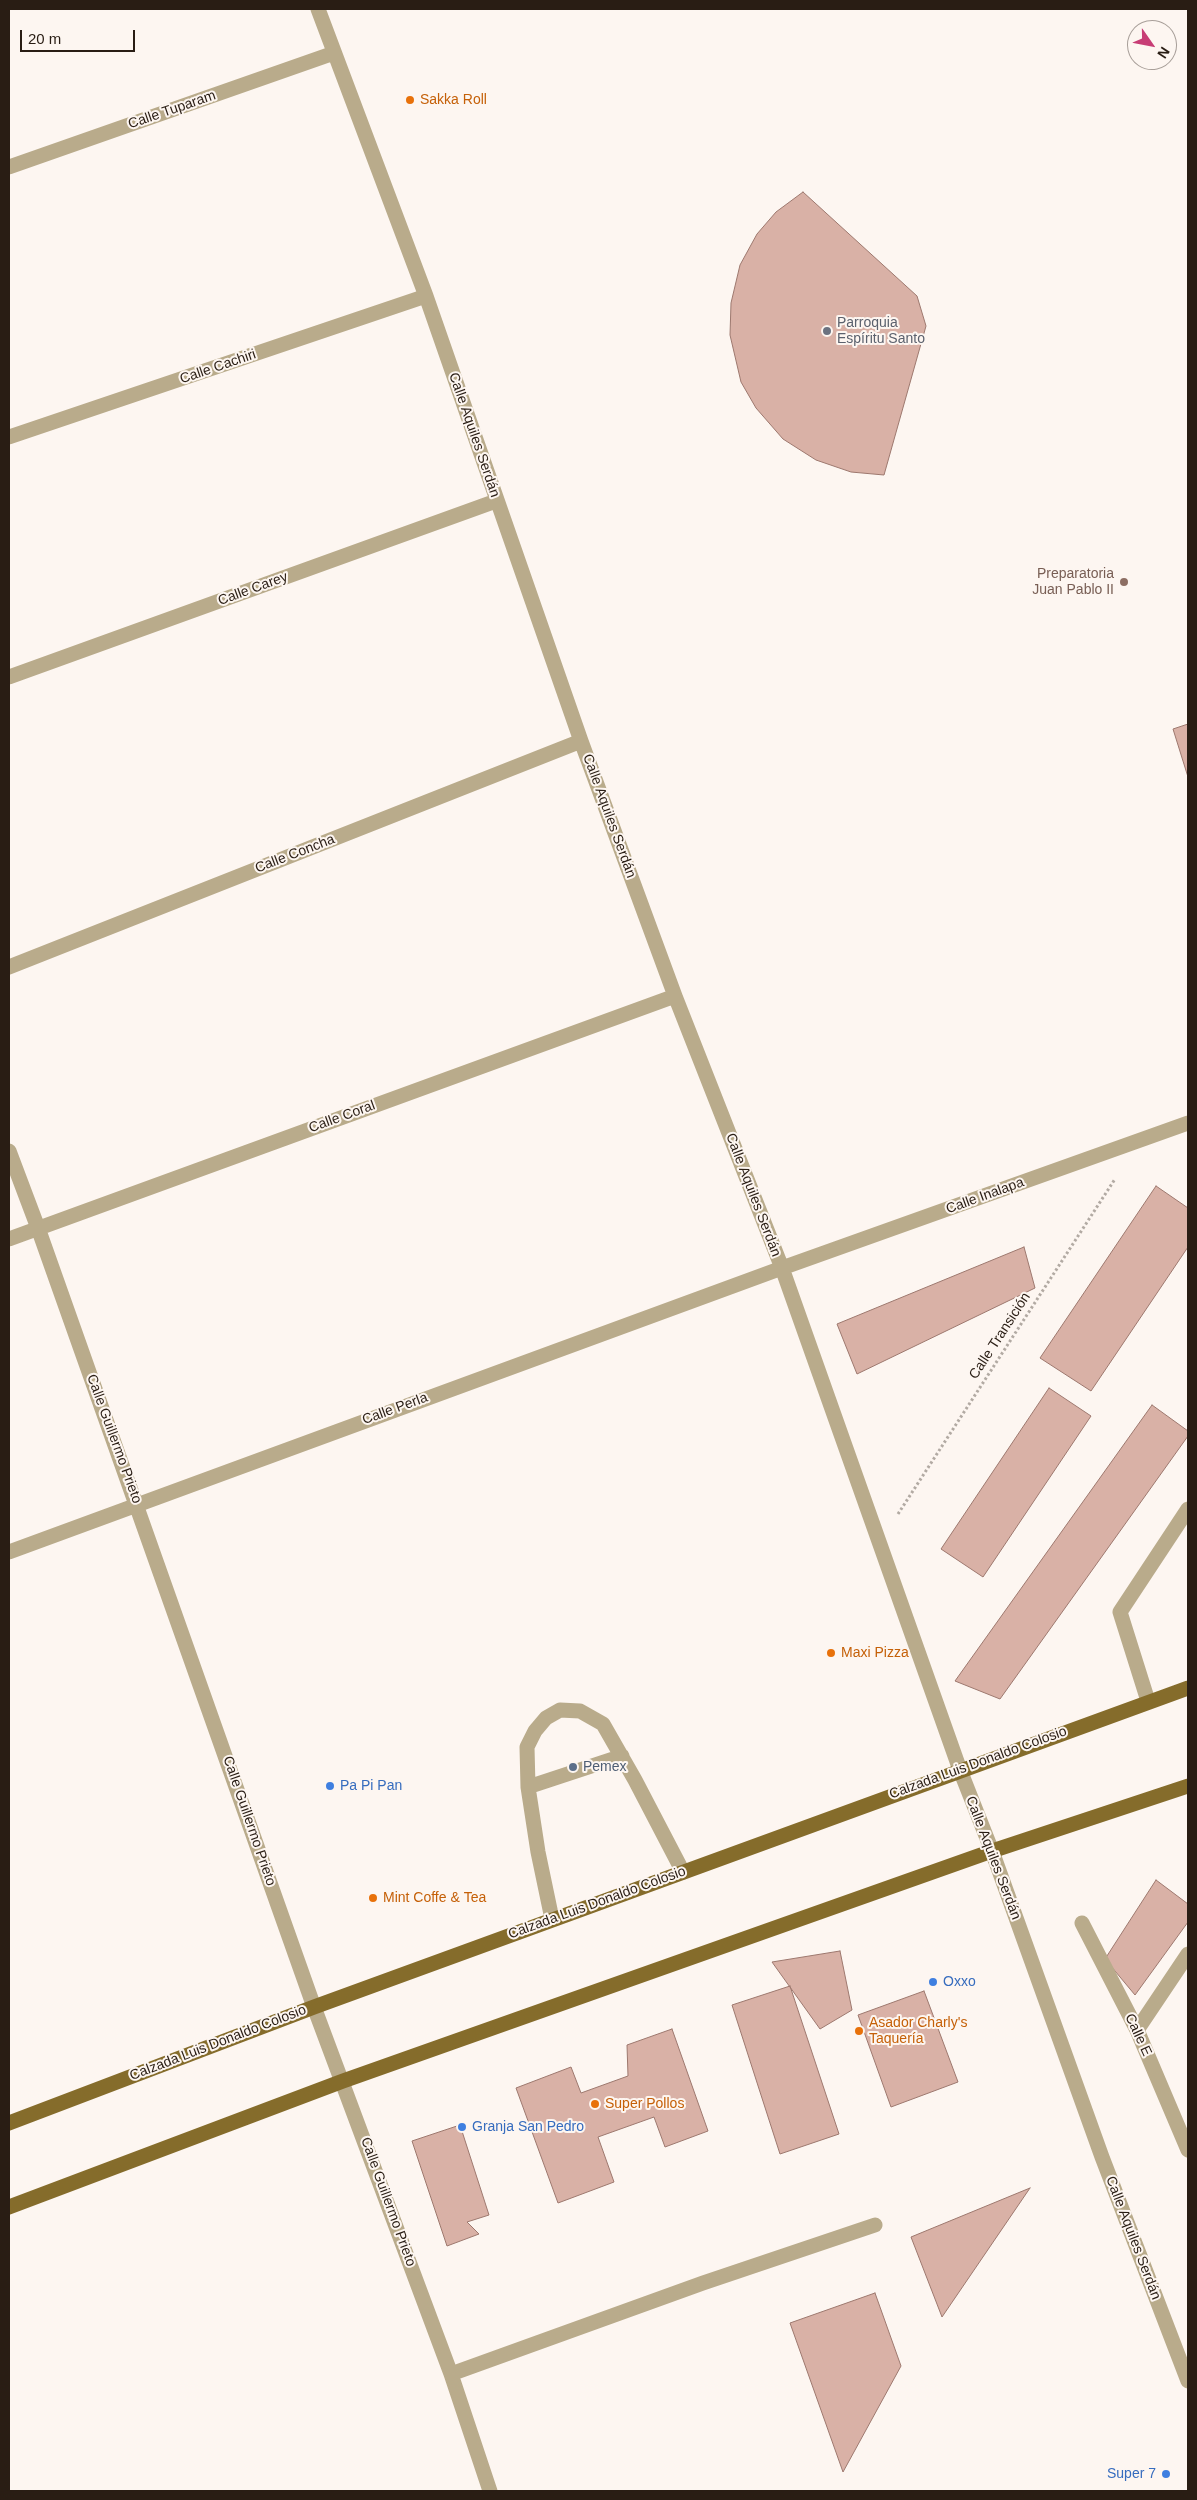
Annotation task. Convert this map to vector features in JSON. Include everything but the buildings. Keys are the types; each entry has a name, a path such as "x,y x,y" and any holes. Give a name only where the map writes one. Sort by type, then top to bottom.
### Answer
{"main road":[{"name":"Calzada Luis Donaldo Colosio","path":"9,2123 314,2006 1188,1688"},
{"path":"9,2207 343,2081 992,1850 1188,1786"}],"street":[{"name":"Calle Aquiles Serdán","path":"318,9 426,296 581,741 675,996 782,1268 960,1770 992,1850 1102,2157 1188,2380"},
{"name":"Calle Tuparam","path":"9,167 334,53"},
{"name":"Calle Cachiri","path":"9,437 426,296"},
{"name":"Calle Carey","path":"9,678 496,501"},
{"name":"Calle Concha","path":"9,967 581,741"},
{"name":"Calle Coral","path":"9,1239 675,996"},
{"name":"Calle Inalapa","path":"782,1268 1188,1124"},
{"name":"Calle Guillermo Prieto","path":"9,1151 137,1504 314,2006 451,2374 490,2491"},
{"name":"Calle Perla","path":"9,1552 782,1268"},
{"path":"1148,1702 1120,1612 1188,1509"},
{"path":"552,1919 538,1852 528,1787 527,1747 535,1731 546,1718 560,1710 580,1711 594,1717 603,1724 683,1872"},
{"path":"528,1787 622,1756"},
{"name":"Calle E","path":"1082,1923 1137,2030 1188,2150"},
{"path":"1137,2030 1188,1954"},
{"path":"451,2374 703,2283 875,2225"}],"path":[{"name":"Calle Transición","path":"879,1543 1140,1141"}],"place":[{"name":"Sakka Roll","path":"410,100"},
{"name":"Parroquia Espíritu Santo","path":"827,331"},
{"name":"Preparatoria Juan Pablo II","path":"1124,582"},
{"name":"Maxi Pizza","path":"831,1653"},
{"name":"Pemex","path":"573,1767"},
{"name":"Pa Pi Pan","path":"330,1786"},
{"name":"Mint Coffe & Tea","path":"373,1898"},
{"name":"Oxxo","path":"933,1982"},
{"name":"Asador Charly's Taquería","path":"859,2031"},
{"name":"Super Pollos","path":"595,2104"},
{"name":"Granja San Pedro","path":"462,2127"},
{"name":"Super 7","path":"1166,2474"}]}
